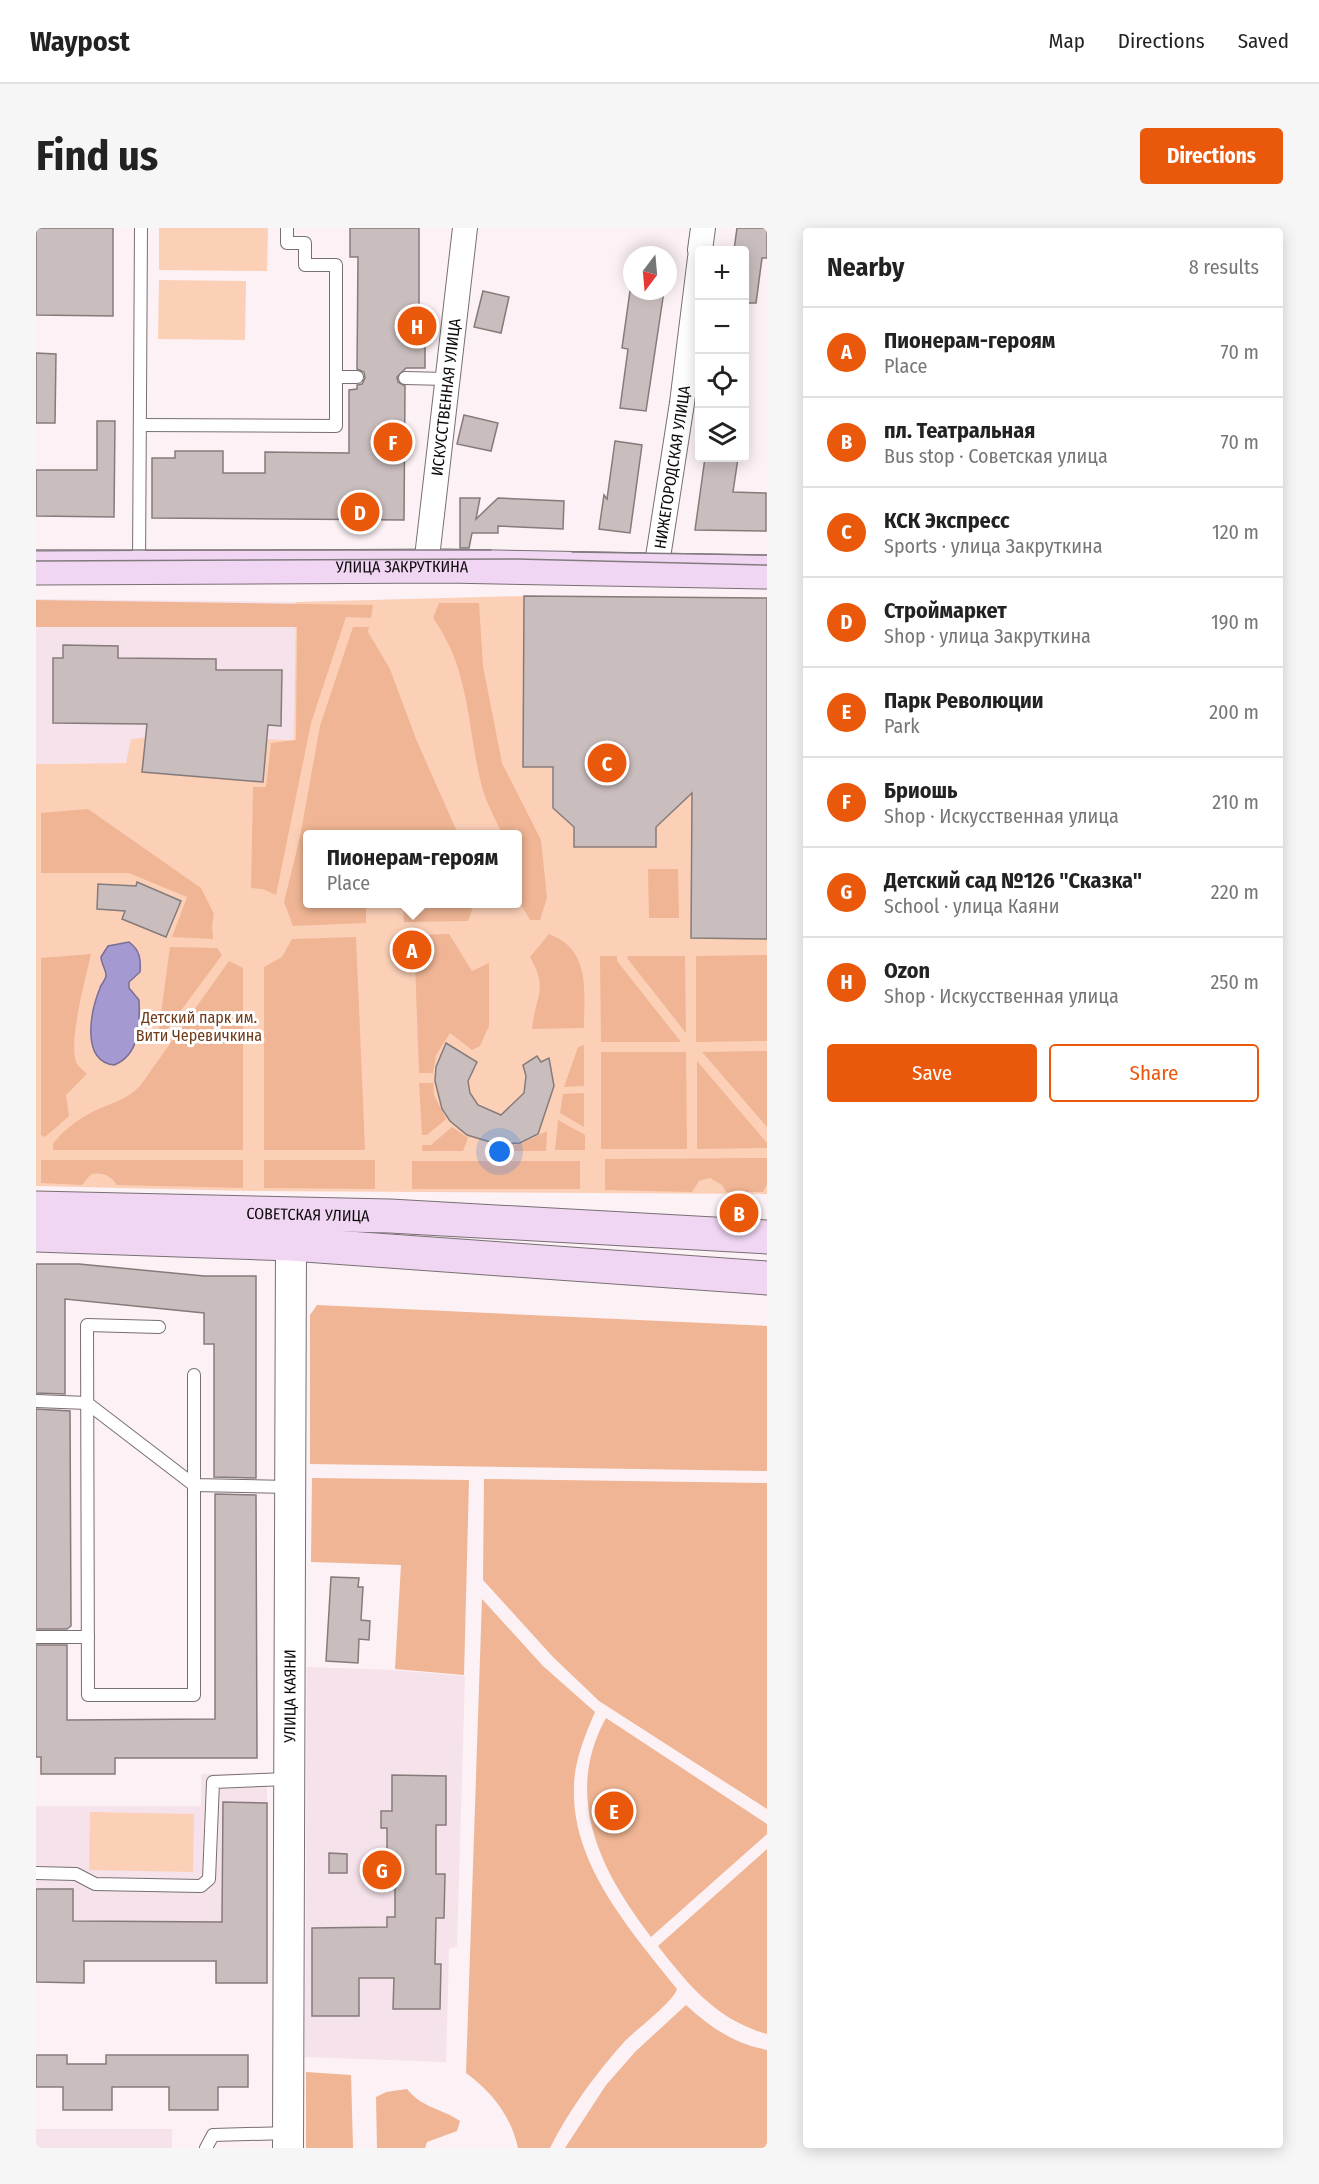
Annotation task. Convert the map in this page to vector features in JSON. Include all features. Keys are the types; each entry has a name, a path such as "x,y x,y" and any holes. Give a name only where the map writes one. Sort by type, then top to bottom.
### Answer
{"main road":[{"name":"УЛИЦА ЗАКРУТКИНА","path":"36,568 426,566 767,572"},
{"name":"СОВЕТСКАЯ УЛИЦА","path":"36,1208 390,1216 767,1237"},
{"name":"СОВЕТСКАЯ УЛИЦА","path":"36,1235 291,1244 767,1278"}],"street":[{"name":"ИСКУССТВЕННАЯ УЛИЦА","path":"426,566 465,228"},
{"path":"701,246 703,228"},
{"name":"НИЖЕГОРОДСКАЯ УЛИЦА","path":"656,570 682,403 695,292"},
{"path":"574,1264 578,1226"},
{"name":"УЛИЦА КАЯНИ","path":"288,2140 291,1244"}],"lane":[{"path":"139,567 141,228"},
{"path":"140,424 336,426 336,265 305,265 304,243 287,243 287,228"},
{"path":"336,377 357,377"},
{"path":"405,378 447,379"},
{"path":"159,1326 87,1324 88,1695 194,1695 194,1375"},
{"path":"36,1401 87,1403 194,1485 289,1487"},
{"path":"36,1637 88,1637"},
{"path":"36,1873 76,1875 95,1884 201,1886 209,1879 213,1782 288,1779"},
{"path":"206,2148 213,2135 288,2140"}],"shaded area":[{"path":"36,599 296,602 295,740 160,736 127,763 36,764"},
{"path":"129,942 136,948 140,959 140,972 129,982 129,988 139,1000 137,1038 129,1054 114,1065 103,1061 96,1054 92,1045 92,1021 97,997 106,977 101,957 108,946"},
{"path":"307,1667 393,1670 465,1676 457,1946 449,1949 446,2062 305,2057"},
{"path":"267,1773 267,1983 216,1983 215,1961 85,1961 84,1983 36,1982 36,1806 201,1806 201,1774"},
{"path":"36,2129 172,2129 172,2148 36,2148"}],"green space":[{"path":"159,228 268,228 267,271 159,270"},
{"path":"159,280 246,281 245,340 158,339"},
{"name":"Детский парк им. Вити Черевичкина","path":"524,596 706,598 692,781 691,938 767,939 767,1194 251,1191 36,1186 36,764 126,763 131,739 160,736 294,740 296,602"},
{"path":"36,600 373,605 371,618 346,617 311,723 276,895 263,889 251,888 253,787 266,787 271,743 296,740 297,627 36,627"},
{"path":"439,603 479,603 483,666 502,763 541,840 547,898 540,920 530,920 522,906 522,830 500,830 484,794 460,676 454,656 433,618"},
{"path":"353,627 369,627 368,632 390,669 416,739 456,830 303,830 303,908 366,908 366,923 293,926 284,902 300,837 320,726"},
{"path":"88,809 201,888 214,914 213,939 172,937 187,897 129,873 41,873 41,813"},
{"path":"648,869 678,869 679,918 649,918"},
{"path":"403,908 473,908 468,921 404,922"},
{"path":"449,934 472,971 489,963 489,1026 480,1046 472,1050 450,1033 436,1055 433,1073 419,1073 414,935"},
{"path":"549,934 563,941 579,961 584,986 584,1028 532,1029 540,986 536,968 530,957"},
{"path":"356,937 365,1150 264,1150 264,967 282,957 292,939"},
{"path":"170,947 217,948 222,955 157,1043"},
{"path":"91,954 78,1010 74,1042 77,1064 87,1074 66,1095 69,1116 45,1137 41,1135 41,958"},
{"path":"767,955 767,1041 696,1042 696,956"},
{"path":"600,956 617,956 617,961 681,1042 601,1042"},
{"path":"628,956 685,956 686,1033 627,958"},
{"path":"229,961 243,968 243,1150 53,1150 53,1144 57,1139 77,1121 124,1098 140,1086"},
{"path":"584,1045 584,1086 564,1087 578,1047"},
{"path":"767,1051 767,1127 702,1052"},
{"path":"601,1052 686,1052 687,1149 601,1149"},
{"path":"697,1061 767,1143 767,1148 697,1149"},
{"path":"419,1083 433,1083 434,1095 446,1119 427,1135 422,1135"},
{"path":"584,1093 584,1127 560,1113 563,1094"},
{"path":"558,1120 585,1135 585,1150 555,1150"},
{"path":"452,1127 468,1138 463,1151 422,1151 422,1145 431,1145"},
{"path":"547,1131 546,1151 495,1151 496,1145 521,1144"},
{"path":"767,1158 767,1185 763,1192 726,1192 722,1185 710,1178 699,1181 692,1192 605,1190 605,1159"},
{"path":"41,1160 243,1160 243,1188 117,1185 106,1175 99,1173 91,1174 82,1185 41,1183"},
{"path":"264,1160 375,1160 375,1189 264,1188"},
{"path":"412,1161 580,1161 580,1189 412,1189"},
{"path":"317,1305 767,1326 767,1471 310,1464 310,1315"},
{"path":"312,1478 469,1480 464,1675 395,1669 401,1565 311,1562"},
{"path":"484,1479 767,1483 767,1809 599,1701 553,1657 483,1580"},
{"path":"482,1599 543,1666 595,1712 581,1749 574,1778 576,1816 582,1843 593,1870 624,1921 677,1989 669,2001 625,2041 604,2066 574,2106 550,2148 518,2148 511,2125 499,2106 484,2088 466,2073"},
{"path":"606,1718 767,1824 767,1834 651,1937 617,1887 604,1860 594,1833 588,1805 588,1777 593,1747"},
{"path":"90,1812 194,1814 193,1872 89,1870"},
{"path":"767,1849 767,2034 733,2020 705,2000 658,1946"},
{"path":"686,2005 723,2034 767,2050 767,2148 565,2148 606,2085 636,2051"},
{"path":"306,2072 351,2075 353,2148 306,2148"},
{"path":"407,2089 425,2104 460,2121 457,2131 427,2142 425,2148 377,2148 376,2097 386,2092"}],"building":[{"path":"36,228 113,228 113,316 36,315"},
{"path":"350,228 419,228 419,310 425,311 425,368 406,368 397,377 398,382 405,386 404,520 152,518 152,458 175,458 175,451 223,451 223,473 265,473 265,452 349,453 349,390 357,389 357,385 362,384 365,378 364,372 357,369 358,257 350,257"},
{"path":"737,228 767,228 767,258 762,258 756,303 749,303 749,246 735,246"},
{"path":"483,291 509,297 501,333 474,327"},
{"path":"629,300 663,300 646,411 620,408 628,349 622,348"},
{"path":"36,353 56,354 55,423 36,423"},
{"path":"464,415 498,423 491,451 457,444"},
{"path":"97,421 115,421 114,517 36,516 36,470 97,470"},
{"path":"615,441 642,445 630,533 599,529 604,495 607,499"},
{"path":"704,462 737,462 733,492 766,493 766,531 695,530"},
{"path":"460,498 480,498 476,519 498,498 564,501 563,529 498,526 498,533 472,533 469,548 460,548"},
{"path":"524,596 767,598 767,939 691,938 692,793 656,827 656,847 574,847 574,827 553,808 553,767 523,767"},
{"path":"63,645 118,646 118,658 216,659 216,670 282,670 281,726 268,725 263,782 142,772 147,724 53,723 53,658 63,658"},
{"path":"137,882 181,901 166,937 122,919 125,911 97,909 98,884 136,886"},
{"path":"446,1043 477,1062 468,1081 470,1093 478,1105 501,1115 524,1093 526,1076 523,1065 537,1056 541,1062 549,1058 554,1086 538,1134 520,1143 497,1144 467,1135 450,1121 442,1109 435,1081 436,1067"},
{"path":"36,1264 79,1264 204,1276 256,1276 256,1478 214,1477 214,1344 204,1344 204,1313 65,1299 65,1394 36,1393"},
{"path":"36,1409 70,1411 71,1626 67,1629 36,1629"},
{"path":"215,1494 256,1495 257,1758 115,1758 115,1774 41,1774 41,1757 36,1757 36,1645 67,1645 67,1720 215,1719"},
{"path":"331,1577 359,1578 358,1587 363,1587 361,1620 370,1621 369,1640 359,1639 358,1663 326,1661"},
{"path":"392,1775 446,1776 446,1825 436,1825 436,1874 445,1874 444,1918 436,1918 435,1964 441,1964 440,2009 393,2009 394,1978 359,1978 359,2016 312,2016 312,1928 387,1927 387,1917 395,1917 395,1872 387,1872 387,1828 381,1828 381,1811 392,1811"},
{"path":"223,1802 267,1803 267,1983 216,1983 216,1961 84,1961 84,1983 36,1982 36,1889 73,1889 73,1921 222,1922"},
{"path":"329,1853 347,1854 347,1873 329,1873"},
{"path":"36,2055 67,2055 67,2064 106,2064 106,2055 248,2055 248,2087 218,2087 218,2110 169,2110 169,2087 112,2087 112,2110 63,2110 63,2087 36,2087"}],"tram line":[{"path":"36,550 491,550"},
{"path":"572,552 767,555"},
{"path":"36,561 517,559 767,565"}],"place":[{"name":"Ozon","path":"417,326"},
{"name":"Бриошь","path":"393,442"},
{"name":"Строймаркет","path":"360,512"},
{"name":"КСК Экспресс","path":"607,763"},
{"name":"Пионерам-героям","path":"412,950"},
{"name":"пл. Театральная","path":"739,1213"},
{"name":"Парк Революции","path":"614,1811"},
{"name":"Детский сад №126 \"Сказка\"","path":"382,1870"}]}
